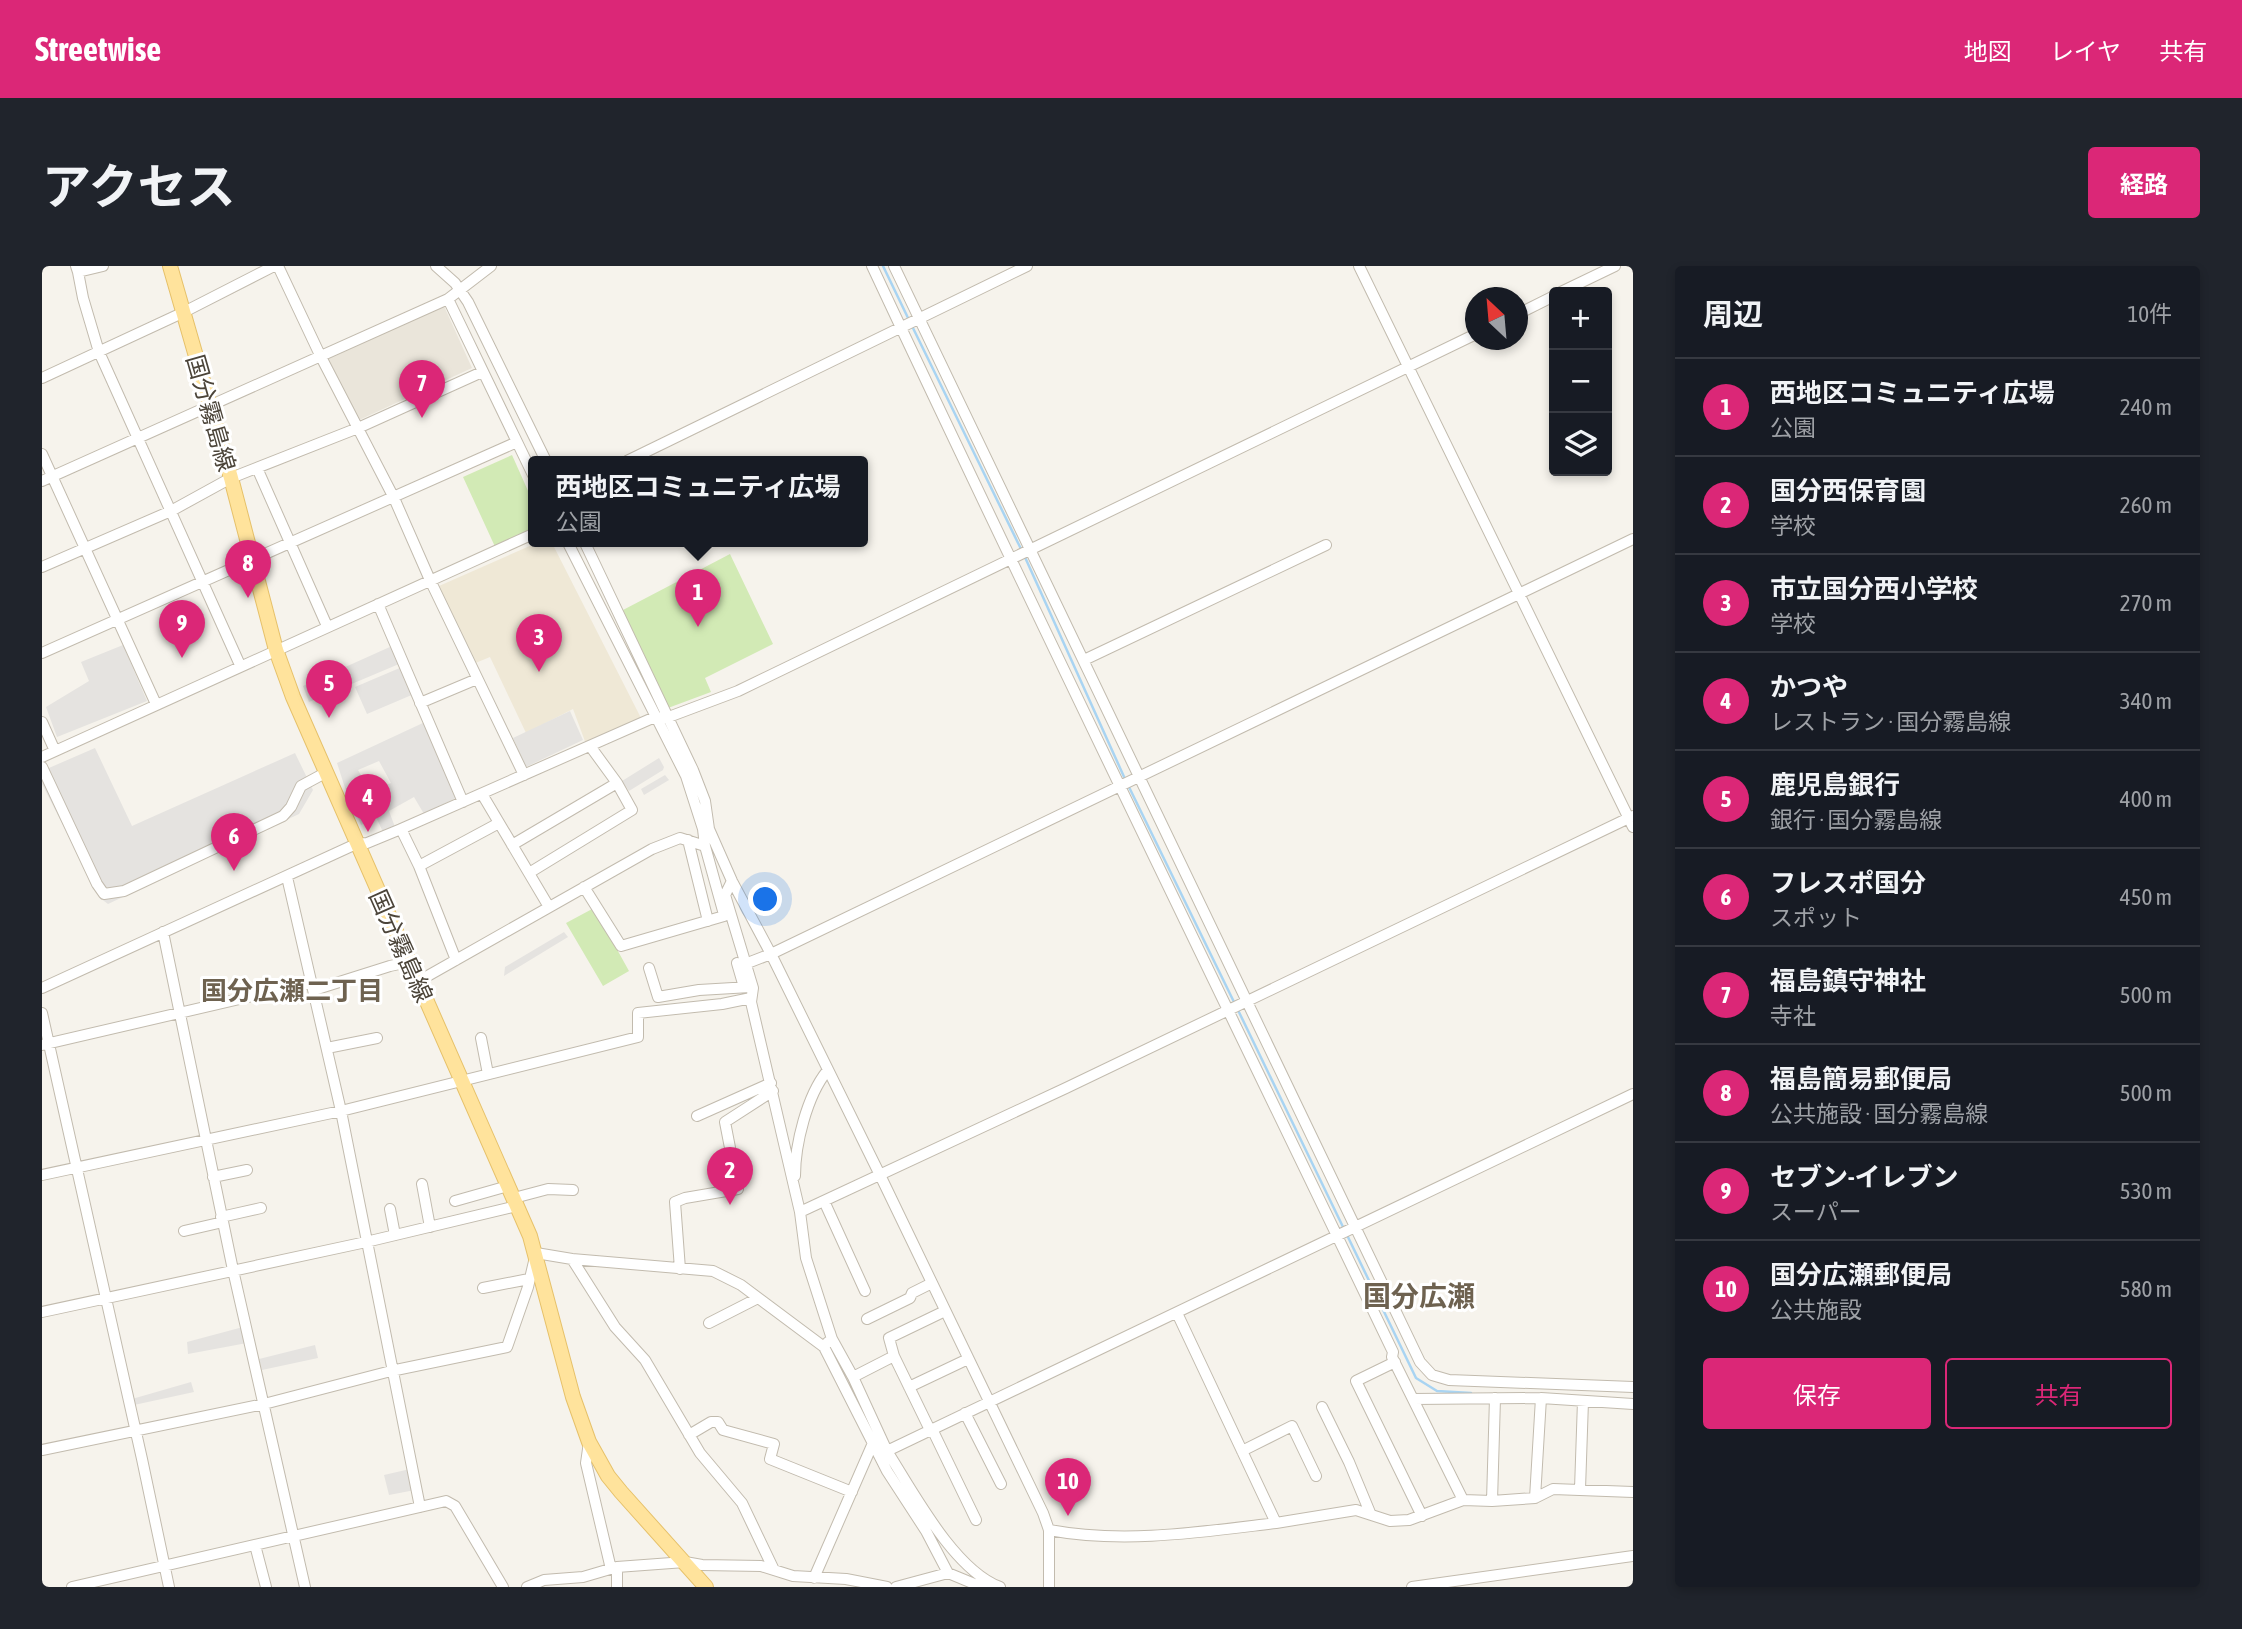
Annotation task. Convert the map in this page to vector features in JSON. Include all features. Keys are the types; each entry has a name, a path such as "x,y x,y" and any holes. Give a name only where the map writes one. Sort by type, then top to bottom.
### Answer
{"main road":[{"name":"国分霧島線","path":"170,266 208,407 231,478 276,650 325,773 536,1253 573,1397 589,1442 608,1476 706,1587"}],"street":[{"path":"103,266 77,269 99,352 240,665"},
{"path":"42,378 276,266 394,498 430,580 524,775"},
{"path":"436,266 468,302 544,456"},
{"path":"47,479 447,299 491,266"},
{"path":"872,266 911,324 1031,548 1137,777 1420,1362 1432,1376 1449,1380 1633,1387"},
{"path":"894,266 911,324 1012,558 1231,1009 1339,1235 1393,1352 1395,1362 1463,1500"},
{"path":"637,456 1027,266"},
{"path":"800,1212 1632,820 1359,266"},
{"path":"1571,287 1615,266"},
{"path":"1528,309 1549,298"},
{"path":"447,299 528,463"},
{"path":"42,988 356,844 367,843 401,829 661,717 738,691 1465,339"},
{"path":"42,567 171,511 231,478 358,428 482,372"},
{"path":"42,653 517,442"},
{"path":"42,454 47,479 84,550 156,704"},
{"path":"257,468 327,626"},
{"path":"42,757 528,537"},
{"path":"745,964 771,954 1633,539"},
{"path":"1084,660 1326,545"},
{"path":"570,547 661,717 693,770 705,802 705,846 745,964 749,991"},
{"path":"587,547 661,717"},
{"path":"377,604 463,802"},
{"path":"420,703 477,679"},
{"path":"42,722 55,751"},
{"path":"529,873 632,810 617,783 590,746"},
{"path":"42,767 104,894 124,891 283,816 291,807 301,786 325,773"},
{"path":"512,845 617,783"},
{"path":"482,794 549,907"},
{"path":"419,866 499,823"},
{"path":"401,829 419,866 456,960"},
{"path":"706,829 771,954 1032,1489 1049,1530 1049,1587"},
{"path":"417,982 652,849 680,838 705,846"},
{"path":"688,840 708,921"},
{"path":"287,877 341,1111 420,1507"},
{"path":"732,881 722,896 724,916 749,991 800,1212 806,1258 828,1343 887,1471 926,1531 948,1573 977,1586"},
{"path":"584,887 621,946 724,916"},
{"path":"163,932 222,1220 305,1587"},
{"path":"312,982 314,990 409,962"},
{"path":"649,968 658,997 699,990 749,991"},
{"path":"46,1044 312,982"},
{"path":"42,1175 341,1111 638,1037 638,1013 722,1004 749,991"},
{"path":"42,1013 46,1044 169,1587"},
{"path":"327,1048 377,1038"},
{"path":"481,1038 488,1074"},
{"path":"794,1192 795,1169 807,1103 827,1070"},
{"path":"697,1116 772,1087"},
{"path":"680,1269 675,1202 738,1189 725,1122 772,1087"},
{"path":"887,1451 1633,1094"},
{"path":"213,1177 247,1170"},
{"path":"422,1184 430,1227"},
{"path":"42,1312 430,1227 513,1197 548,1189 573,1189"},
{"path":"455,1201 513,1197"},
{"path":"824,1201 865,1291"},
{"path":"184,1231 261,1208"},
{"path":"390,1209 395,1235"},
{"path":"42,1450 264,1404 391,1371 507,1347 536,1253 572,1259 713,1271 741,1285 828,1343 853,1377 887,1451 958,1554 982,1578 1000,1587"},
{"path":"572,1259 615,1327 645,1360 700,1453 742,1503 774,1570"},
{"path":"483,1288 529,1279"},
{"path":"867,1319 910,1298 912,1293 932,1283"},
{"path":"709,1323 758,1298"},
{"path":"945,1311 889,1338 894,1356 976,1520"},
{"path":"1177,1313 1276,1523"},
{"path":"853,1377 894,1356"},
{"path":"909,1387 968,1359"},
{"path":"1395,1362 1356,1381 1422,1516"},
{"path":"1492,1501 1495,1398"},
{"path":"1413,1399 1541,1398 1633,1404"},
{"path":"1535,1498 1541,1398"},
{"path":"1580,1489 1583,1401"},
{"path":"1322,1406 1371,1515"},
{"path":"965,1413 1000,1485"},
{"path":"689,1435 711,1422 718,1422 723,1430 774,1444 770,1459 852,1492"},
{"path":"1242,1451 1292,1426 1316,1476"},
{"path":"589,1442 586,1463 617,1587"},
{"path":"814,1578 873,1443"},
{"path":"1049,1530 1081,1536 1161,1536 1276,1523 1356,1510 1390,1521 1422,1516 1463,1500 1535,1498 1553,1489 1633,1493"},
{"path":"72,1587 446,1501 455,1506 503,1587"},
{"path":"255,1545 266,1587"},
{"path":"1412,1587 1484,1583 1633,1556"},
{"path":"527,1587 544,1580 583,1577 614,1568 685,1562 702,1565 761,1566 787,1574 814,1578 846,1578 887,1587"},
{"path":"896,1587 948,1573"},
{"path":"787,1574 788,1587"}],"shaded area":[{"path":"444,306 472,368 357,421 328,359"},
{"path":"528,547 554,547 641,718 586,744 573,709 526,733 490,657 473,664 439,586"},
{"path":"123,645 147,701 57,737 46,707 89,681 81,662"},
{"path":"392,646 399,664 309,702 303,686"},
{"path":"402,667 414,694 367,714 355,687"},
{"path":"570,711 583,740 526,767 513,738"},
{"path":"425,722 458,797 424,814 414,797 389,811 395,827 383,832 376,817 361,825 350,799 391,783 379,761 358,770 369,789 348,797 337,763"},
{"path":"95,748 132,826 295,753 313,790 299,814 108,904 100,898 42,784 42,771"},
{"path":"659,758 663,770 629,791 622,781"},
{"path":"665,775 669,780 644,795 641,789"},
{"path":"564,932 568,937 504,976 505,967"},
{"path":"243,1327 247,1343 188,1354 187,1342"},
{"path":"315,1345 318,1358 262,1370 259,1359"},
{"path":"191,1382 194,1392 134,1405 132,1399"},
{"path":"410,1469 415,1490 389,1495 384,1475"}],"green space":[{"path":"512,455 528,491 528,537 497,551 463,477"},
{"path":"730,554 773,644 705,678 711,692 668,708 623,610"},
{"path":"594,908 629,971 603,986 566,923"}],"waterway":[{"path":"883,266 909,320"},
{"path":"912,326 1021,549"},
{"path":"1024,555 1125,779"},
{"path":"1128,785 1234,1002"},
{"path":"1237,1008 1344,1229"},
{"path":"1347,1235 1416,1378 1437,1391 1471,1393"}],"place":[{"name":"福島鎮守神社","path":"422,418"},
{"name":"福島簡易郵便局","path":"248,598"},
{"name":"西地区コミュニティ広場","path":"698,627"},
{"name":"セブン-イレブン","path":"182,658"},
{"name":"市立国分西小学校","path":"539,672"},
{"name":"鹿児島銀行","path":"329,718"},
{"name":"かつや","path":"368,832"},
{"name":"フレスポ国分","path":"234,871"},
{"name":"国分西保育園","path":"730,1205"},
{"name":"国分広瀬郵便局","path":"1068,1516"}],"district":[{"name":"国分広瀬二丁目","path":"292,991"},
{"name":"国分広瀬","path":"1419,1296"}]}
